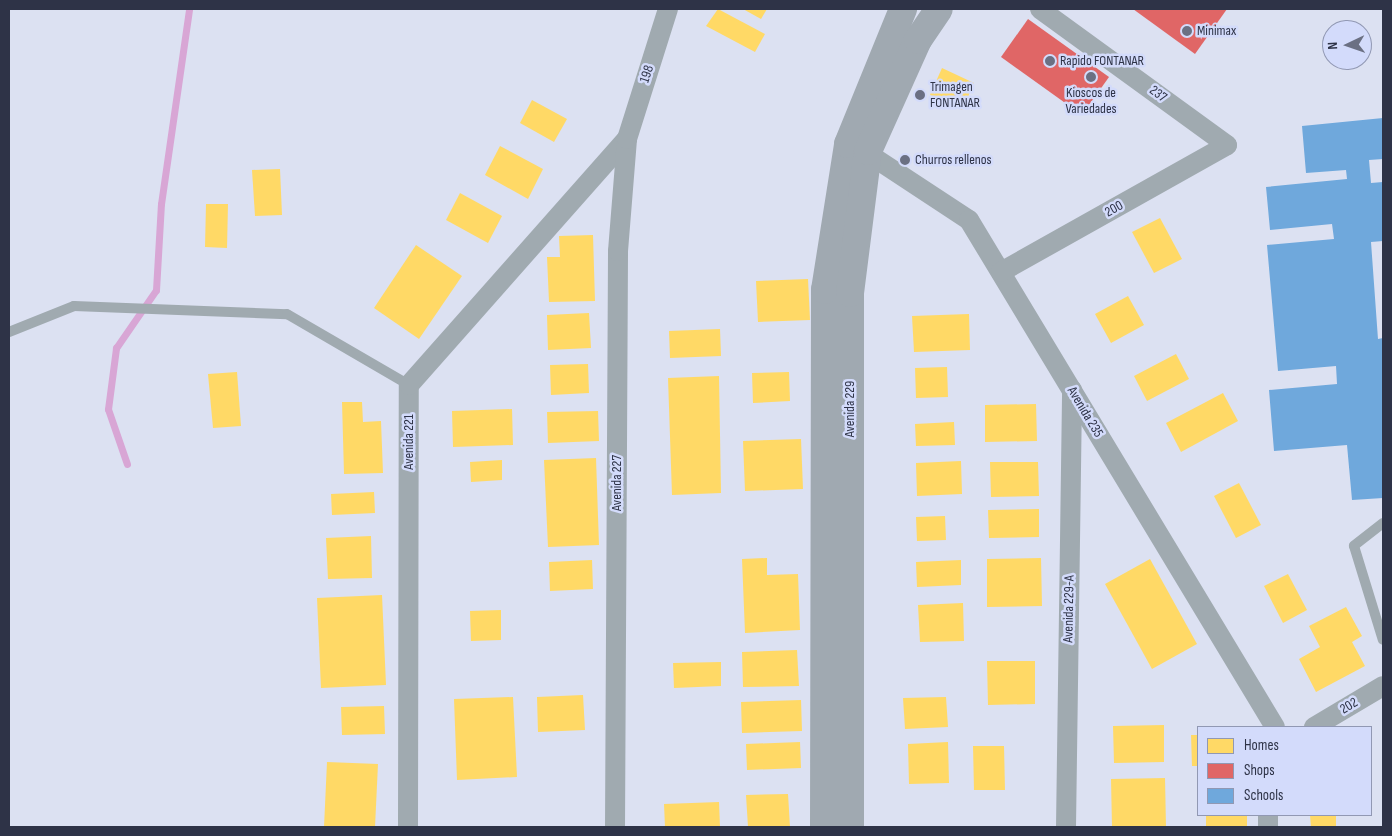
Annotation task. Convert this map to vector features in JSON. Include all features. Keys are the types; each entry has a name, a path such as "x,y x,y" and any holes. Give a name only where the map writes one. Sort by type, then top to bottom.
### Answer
{"street":[{"name":"198","path":"626,139 668,9"},
{"name":"Avenida 229","path":"824,827 825,290 858,147 903,9"},
{"name":"Avenida 229","path":"850,827 850,293 858,147 918,40 939,9"},
{"name":"237","path":"1040,9 1227,145"},
{"path":"409,385 626,139"},
{"name":"Avenida 227","path":"615,827 618,251 626,139"},
{"name":"200","path":"1001,272 1227,145"},
{"name":"Avenida 235","path":"858,147 969,220 1274,726"},
{"name":"Avenida 221","path":"408,827 409,385"},
{"name":"Avenida 229-A","path":"1066,827 1072,390"},
{"name":"202","path":"1316,726 1383,686"}],"lane":[{"path":"9,332 74,306 287,314 409,385"},
{"path":"1383,523 1354,546 1383,640"}],"building: Homes":[{"path":"718,9 765,34 755,52 706,26"},
{"path":"743,9 767,9 761,19"},
{"path":"942,68 974,83 962,110 930,95"},
{"path":"532,100 567,119 554,142 520,123"},
{"path":"500,146 543,169 528,199 485,175"},
{"path":"280,169 282,215 255,216 252,170"},
{"path":"460,193 502,216 488,243 446,220"},
{"path":"206,204 228,204 227,248 205,247"},
{"path":"1160,218 1182,259 1154,273 1132,232"},
{"path":"593,235 595,301 549,302 547,257 560,257 559,236"},
{"path":"416,245 462,276 419,339 374,308"},
{"path":"808,279 810,320 758,322 756,281"},
{"path":"1128,296 1144,325 1111,343 1095,314"},
{"path":"589,313 591,348 548,350 547,315"},
{"path":"969,314 970,350 914,352 912,316"},
{"path":"720,329 721,356 670,358 669,331"},
{"path":"1176,354 1189,379 1147,401 1134,376"},
{"path":"588,364 589,393 551,395 550,365"},
{"path":"947,367 948,397 916,398 915,368"},
{"path":"237,372 241,426 213,428 208,374"},
{"path":"789,372 790,401 753,403 752,373"},
{"path":"719,376 721,493 672,495 668,378"},
{"path":"1223,393 1238,421 1181,452 1166,423"},
{"path":"342,402 362,402 363,422 381,421 383,473 344,474"},
{"path":"1036,404 1037,441 985,442 985,405"},
{"path":"512,409 513,445 453,447 452,411"},
{"path":"598,411 599,441 548,443 547,412"},
{"path":"954,422 955,445 916,446 915,424"},
{"path":"801,439 803,489 745,491 743,441"},
{"path":"596,458 599,545 548,547 544,460"},
{"path":"502,460 502,480 471,482 470,462"},
{"path":"961,461 962,494 917,496 916,463"},
{"path":"990,462 1038,462 1039,496 991,497"},
{"path":"1239,483 1261,525 1236,538 1214,496"},
{"path":"374,492 375,513 332,515 331,494"},
{"path":"1039,509 1039,537 989,538 988,510"},
{"path":"945,516 946,540 917,541 916,517"},
{"path":"371,536 372,578 328,579 326,538"},
{"path":"767,558 767,575 798,574 800,630 745,633 742,559"},
{"path":"1041,558 1042,606 987,607 987,559"},
{"path":"1150,559 1197,644 1152,669 1105,584"},
{"path":"592,560 593,589 550,591 549,562"},
{"path":"961,560 961,585 917,587 916,562"},
{"path":"1288,574 1307,610 1283,623 1264,586"},
{"path":"382,595 386,685 321,688 317,598"},
{"path":"963,603 964,641 920,642 918,605"},
{"path":"1346,607 1362,636 1352,642 1365,666 1316,692 1299,659 1320,647 1309,626"},
{"path":"501,610 501,640 471,641 470,611"},
{"path":"797,650 799,686 743,687 742,652"},
{"path":"987,661 1035,661 1035,704 988,705"},
{"path":"721,662 721,686 674,688 673,663"},
{"path":"583,695 585,730 538,732 537,697"},
{"path":"513,697 517,777 457,780 454,699"},
{"path":"946,697 948,727 905,729 903,698"},
{"path":"801,700 802,731 742,733 741,702"},
{"path":"384,706 385,734 342,735 341,707"},
{"path":"1164,725 1164,762 1114,763 1113,726"},
{"path":"1191,735 1197,735 1197,766 1192,766"},
{"path":"800,742 801,768 747,770 746,744"},
{"path":"948,742 949,783 909,784 908,744"},
{"path":"973,746 1004,746 1005,790 974,790"},
{"path":"327,762 378,764 375,827 324,827"},
{"path":"1165,778 1166,827 1112,827 1111,779"},
{"path":"788,794 790,827 748,827 746,795"},
{"path":"719,802 720,827 665,827 664,804"},
{"path":"1206,816 1247,816 1247,827 1206,827"},
{"path":"1310,816 1336,816 1336,827 1311,827"}],"building: Shops":[{"name":"Minimax","path":"1133,9 1227,9 1195,54"},
{"path":"1028,19 1109,77 1082,115 1001,57"}],"building: Schools":[{"path":"1383,118 1383,159 1369,160 1371,183 1383,182 1383,241 1371,242 1378,339 1383,338 1383,498 1352,500 1347,445 1274,451 1269,390 1337,384 1336,366 1278,371 1267,245 1334,239 1332,224 1270,230 1266,187 1347,179 1346,170 1306,173 1302,126"}],"waterway":[{"path":"127,464 108,409 116,348 156,290 161,204 189,9"}],"place":[{"name":"Minimax","path":"1187,31"},
{"name":"Rapido FONTANAR","path":"1050,61"},
{"name":"Kioscos de Variedades","path":"1091,77"},
{"name":"Trimagen FONTANAR","path":"920,95"},
{"name":"Churros rellenos","path":"905,160"}]}
